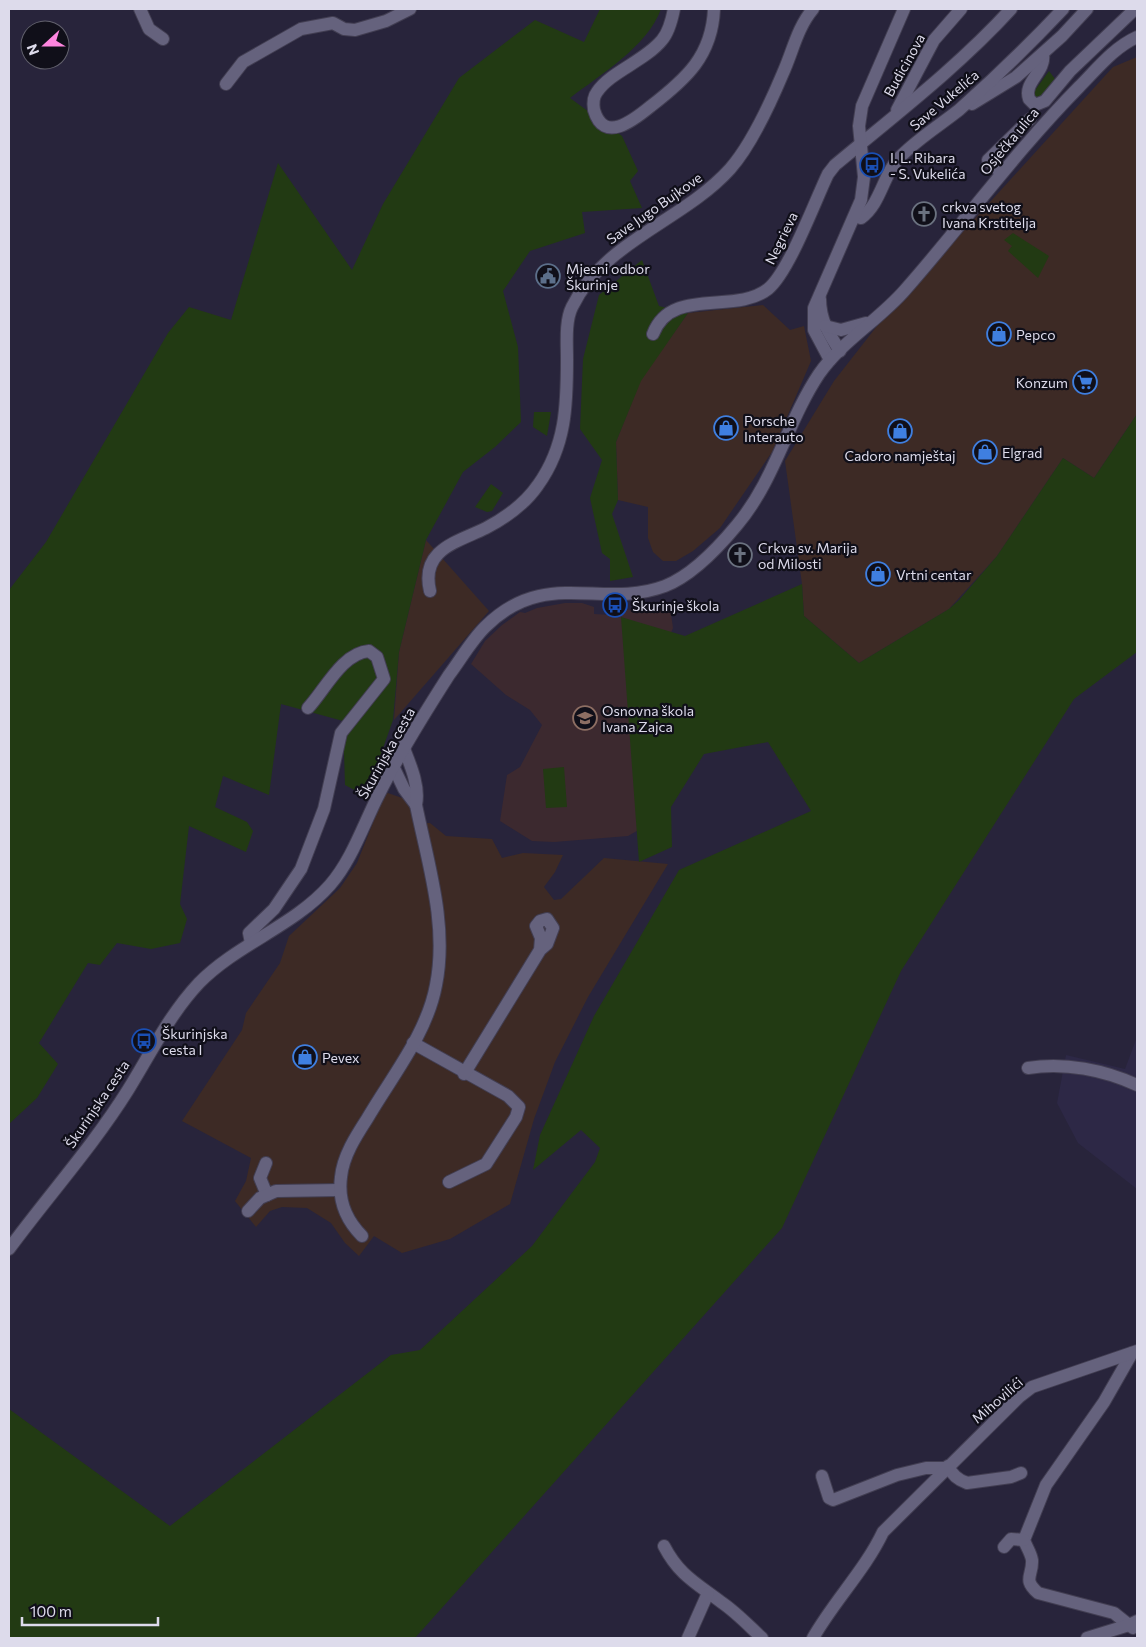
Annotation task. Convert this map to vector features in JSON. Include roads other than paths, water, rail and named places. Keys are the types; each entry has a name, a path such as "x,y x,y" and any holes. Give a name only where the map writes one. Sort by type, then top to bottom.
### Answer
{"street":[{"path":"140,9 149,29 163,39"},
{"path":"226,84 243,62 301,29 333,24 344,29 356,30 386,21 410,9"},
{"path":"674,9 672,22 663,40 643,58 596,92 593,104 596,116 603,124 618,128 629,123 687,76 699,61 710,36 714,9"},
{"name":"Save Jugo Bujkove","path":"430,591 428,581 430,569 437,556 450,543 485,528 511,513 538,486 556,454 564,430 567,410 566,340 571,309 584,285 613,255 698,197 719,180 740,156 784,72 794,41 813,9"},
{"path":"830,360 818,340 812,318 814,308 855,216 864,186 859,119 862,106 904,9"},
{"name":"Budicinova","path":"895,114 934,40 961,9"},
{"name":"Negrieva","path":"653,334 660,319 686,305 753,297 768,289 787,263 828,174 835,165 937,80 995,27 1011,9"},
{"name":"Save Vukelića","path":"855,216 861,218 874,204 892,165 902,154 959,110 1030,45 1063,9"},
{"path":"959,110 965,109 1016,77 1043,54 1087,9"},
{"path":"1043,54 1043,64 1028,91 1029,99 1035,104 1045,100 1070,71 1135,9"},
{"path":"1134,38 1137,29"},
{"name":"Osječka ulica","path":"830,360 868,323 902,294 1041,125 1114,51 1134,38"},
{"path":"997,169 988,160 1016,140 1030,119"},
{"path":"820,294 821,316 840,352"},
{"path":"825,326 841,330 868,323"},
{"name":"Škurinjska cesta","path":"9,1249 99,1132 128,1090 174,1012 206,976 309,904 332,883 347,859 403,746 468,649 486,626 508,609 534,597 560,592 629,593 668,584 691,571 737,525 761,494 807,395 830,360"},
{"path":"251,944 249,933 274,909 301,869 324,809 341,733 384,679 377,657 369,651 345,663 308,708"},
{"path":"362,1236 347,1216 342,1203 340,1190 341,1176 351,1147 413,1043 432,1003 440,954 437,909 416,805 413,770 403,746"},
{"path":"394,766 404,789 416,805"},
{"path":"380,791 404,789"},
{"path":"464,1074 540,950"},
{"path":"413,1043 464,1074 508,1096 519,1107 516,1117 486,1164 449,1182"},
{"path":"1028,1068 1066,1066 1094,1071 1137,1085"},
{"path":"266,1163 260,1178 267,1195"},
{"path":"248,1211 267,1195 287,1190 307,1192 340,1190"},
{"name":"Mihovilići","path":"812,1638 826,1615 873,1552 883,1532 994,1420 1032,1387 1134,1352"},
{"name":"Mihovilići","path":"1024,1540 1046,1485 1104,1402 1134,1352"},
{"path":"822,1476 829,1498 834,1500 897,1475 926,1468 947,1467 961,1481 968,1483 1011,1477 1021,1473"},
{"path":"1004,1546 1011,1539 1024,1540 1032,1560 1028,1578 1031,1587 1038,1594 1114,1614 1135,1626"},
{"path":"664,1546 672,1563 688,1579 722,1603 762,1638"},
{"path":"688,1638 708,1593"},
{"path":"1087,1638 1108,1630 1135,1626"}],"place":[{"name":"I. L. Ribara - S. Vukelića","path":"872,165"},
{"name":"crkva svetog Ivana Krstitelja","path":"924,214"},
{"name":"Mjesni odbor Škurinje","path":"548,276"},
{"name":"Pepco","path":"999,334"},
{"name":"Konzum","path":"1085,382"},
{"name":"Porsche Interauto","path":"726,428"},
{"name":"Cadoro namještaj","path":"900,431"},
{"name":"Elgrad","path":"985,452"},
{"name":"Crkva sv. Marija od Milosti","path":"740,555"},
{"name":"Vrtni centar","path":"878,574"},
{"name":"Škurinje škola","path":"615,605"},
{"name":"Osnovna škola Ivana Zajca","path":"585,718"},
{"name":"Škurinjska cesta I","path":"144,1041"},
{"name":"Pevex","path":"305,1057"}]}
